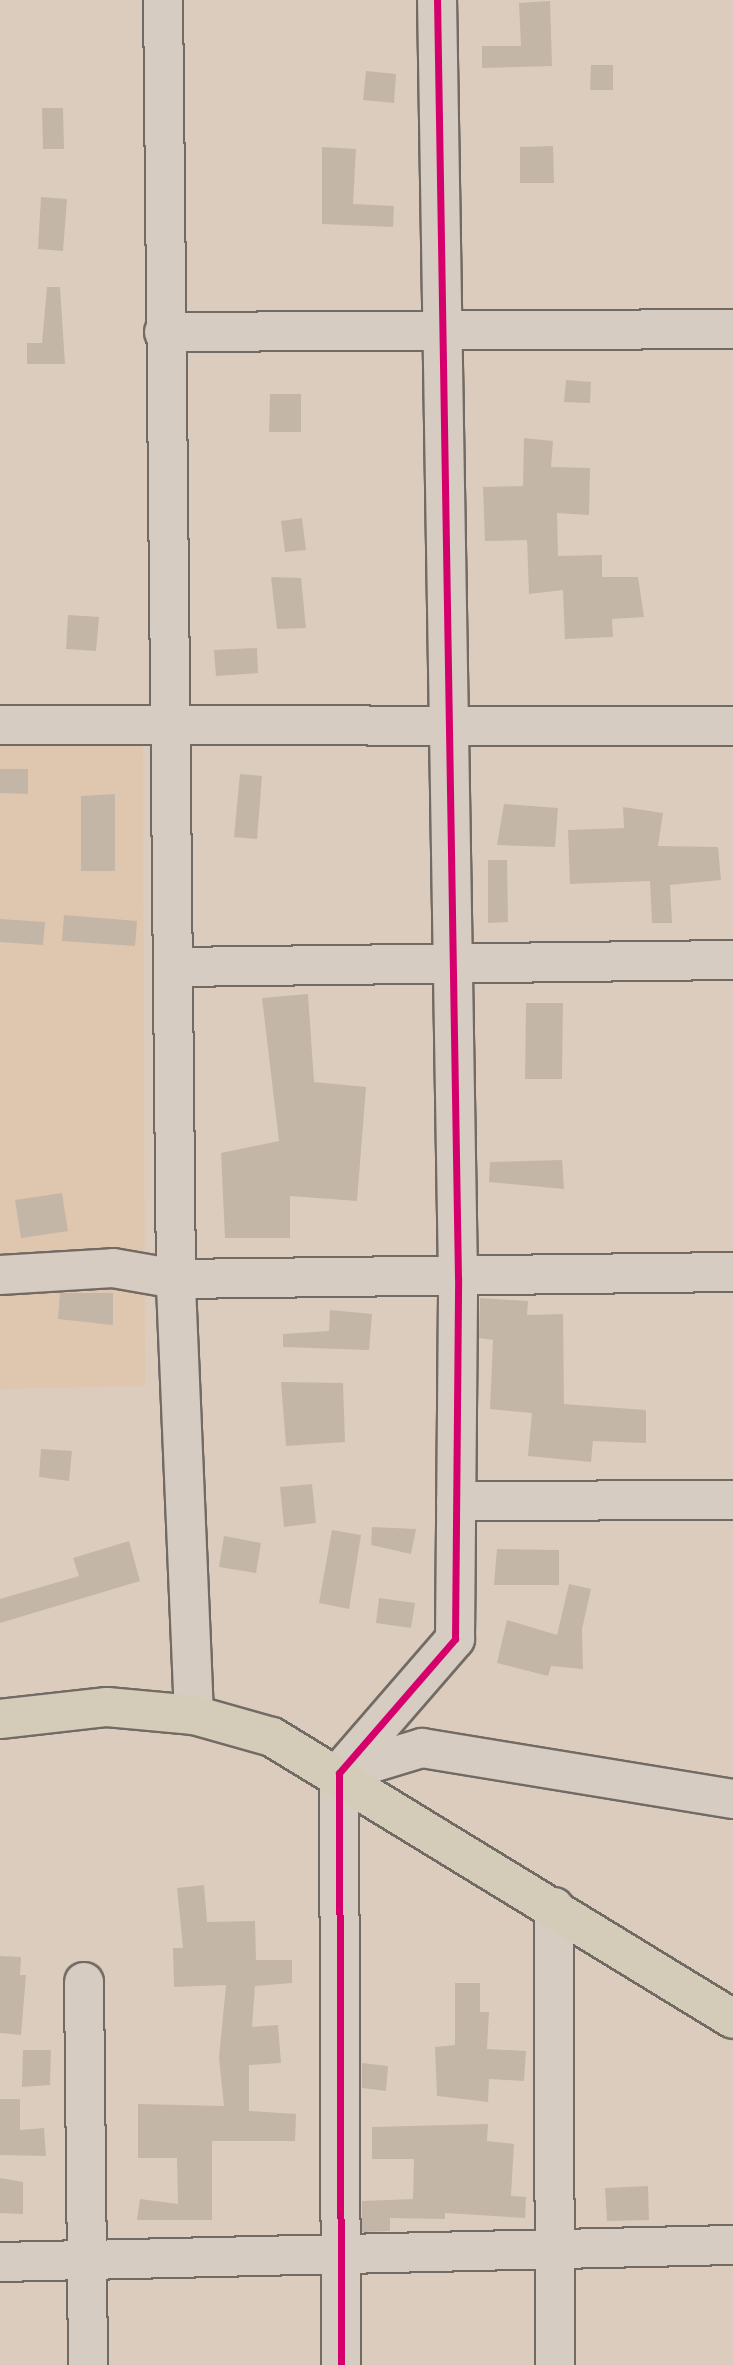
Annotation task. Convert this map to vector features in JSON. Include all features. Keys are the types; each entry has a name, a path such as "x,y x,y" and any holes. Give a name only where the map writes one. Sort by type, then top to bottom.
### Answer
{"main road":[{"path":"0,1720 107,1707 194,1715 272,1737 339,1773 733,2019"}],"street":[{"path":"163,0 164,332 172,724 176,1279 194,1715"},
{"path":"341,2365 339,1773 455,1639 458,1278 448,727 446,327 436,0"},
{"path":"164,332 446,327 733,329"},
{"path":"0,725 733,726"},
{"path":"174,967 733,960"},
{"path":"0,1275 113,1268 176,1279 458,1278 733,1272"},
{"path":"456,1501 733,1500"},
{"path":"339,1773 422,1748 733,1799"},
{"path":"554,1907 555,2365"},
{"path":"84,1982 88,2365"},
{"path":"0,2262 733,2245"}],"shaded area":[{"path":"143,728 145,1386 0,1389 0,733"}],"building":[{"path":"550,1 552,66 482,68 482,46 521,46 519,3"},
{"path":"591,65 613,65 613,90 590,90"},
{"path":"366,71 396,74 394,103 363,100"},
{"path":"42,108 63,108 64,149 43,149"},
{"path":"553,146 554,183 520,183 520,147"},
{"path":"322,147 356,149 353,204 394,206 393,227 322,224"},
{"path":"41,197 67,199 63,251 38,249"},
{"path":"47,287 60,287 65,364 27,364 27,343 42,343"},
{"path":"566,380 591,382 590,403 564,402"},
{"path":"270,394 301,394 301,432 269,432"},
{"path":"524,438 553,441 551,467 590,468 589,515 557,513 558,556 602,555 602,577 638,577 644,617 612,619 613,637 565,639 563,590 529,594 527,540 485,541 483,487 523,486"},
{"path":"302,518 306,550 285,552 281,521"},
{"path":"271,577 301,578 306,628 277,629"},
{"path":"68,615 99,617 96,651 66,649"},
{"path":"257,648 258,673 216,676 214,650"},
{"path":"0,769 28,769 28,794 0,793"},
{"path":"240,774 262,776 257,839 234,837"},
{"path":"115,794 115,871 81,871 81,796"},
{"path":"504,804 558,808 555,847 497,845"},
{"path":"623,807 663,813 658,846 718,847 721,880 670,885 672,923 652,923 650,881 570,884 568,830 624,828"},
{"path":"488,860 507,860 508,922 488,923"},
{"path":"64,915 137,921 135,946 62,941"},
{"path":"0,919 45,922 43,945 0,942"},
{"path":"308,994 314,1082 366,1087 357,1201 290,1196 290,1238 225,1238 221,1153 279,1141 262,998"},
{"path":"526,1003 563,1003 562,1079 525,1079"},
{"path":"562,1160 564,1189 489,1182 490,1162"},
{"path":"62,1193 68,1231 21,1238 15,1200"},
{"path":"60,1293 113,1293 113,1325 58,1319"},
{"path":"480,1298 528,1301 527,1315 563,1314 564,1404 646,1410 646,1443 593,1441 591,1462 528,1456 532,1413 490,1409 493,1340 479,1338"},
{"path":"330,1310 372,1314 369,1350 283,1347 283,1334 329,1331"},
{"path":"281,1382 343,1383 345,1442 286,1446"},
{"path":"41,1449 72,1451 69,1481 39,1477"},
{"path":"312,1484 316,1523 284,1527 280,1487"},
{"path":"372,1527 416,1529 411,1554 371,1545"},
{"path":"332,1530 361,1535 349,1609 319,1603"},
{"path":"224,1536 261,1543 256,1573 219,1567"},
{"path":"129,1541 140,1581 0,1623 0,1599 79,1576 73,1558"},
{"path":"497,1549 559,1550 559,1585 494,1585"},
{"path":"569,1584 591,1589 582,1629 583,1669 551,1666 548,1676 497,1663 507,1620 557,1635"},
{"path":"379,1598 415,1603 411,1628 376,1623"},
{"path":"204,1885 207,1922 255,1921 256,1960 292,1960 292,1983 255,1986 252,2027 278,2025 281,2063 249,2065 249,2111 296,2114 295,2141 212,2141 212,2220 137,2220 140,2199 178,2204 177,2158 138,2158 138,2104 224,2106 219,2058 226,1985 174,1987 173,1948 183,1948 177,1888"},
{"path":"0,1956 21,1957 20,1975 26,1975 21,2035 0,2033"},
{"path":"455,1983 480,1983 480,2012 489,2012 487,2049 526,2051 524,2081 489,2079 488,2102 437,2096 435,2047 455,2045"},
{"path":"23,2050 51,2050 50,2085 22,2087"},
{"path":"362,2063 388,2066 386,2091 362,2088"},
{"path":"0,2099 20,2099 20,2130 44,2128 46,2156 0,2155"},
{"path":"488,2124 487,2141 514,2144 511,2196 526,2197 525,2218 445,2213 445,2219 390,2218 390,2231 362,2232 362,2201 413,2199 414,2159 372,2159 372,2127"},
{"path":"0,2178 23,2182 23,2214 0,2213"},
{"path":"648,2186 649,2220 607,2221 605,2188"}],"cycle path":[{"path":"341,2365 339,1773 455,1639 458,1278 437,0"}]}
